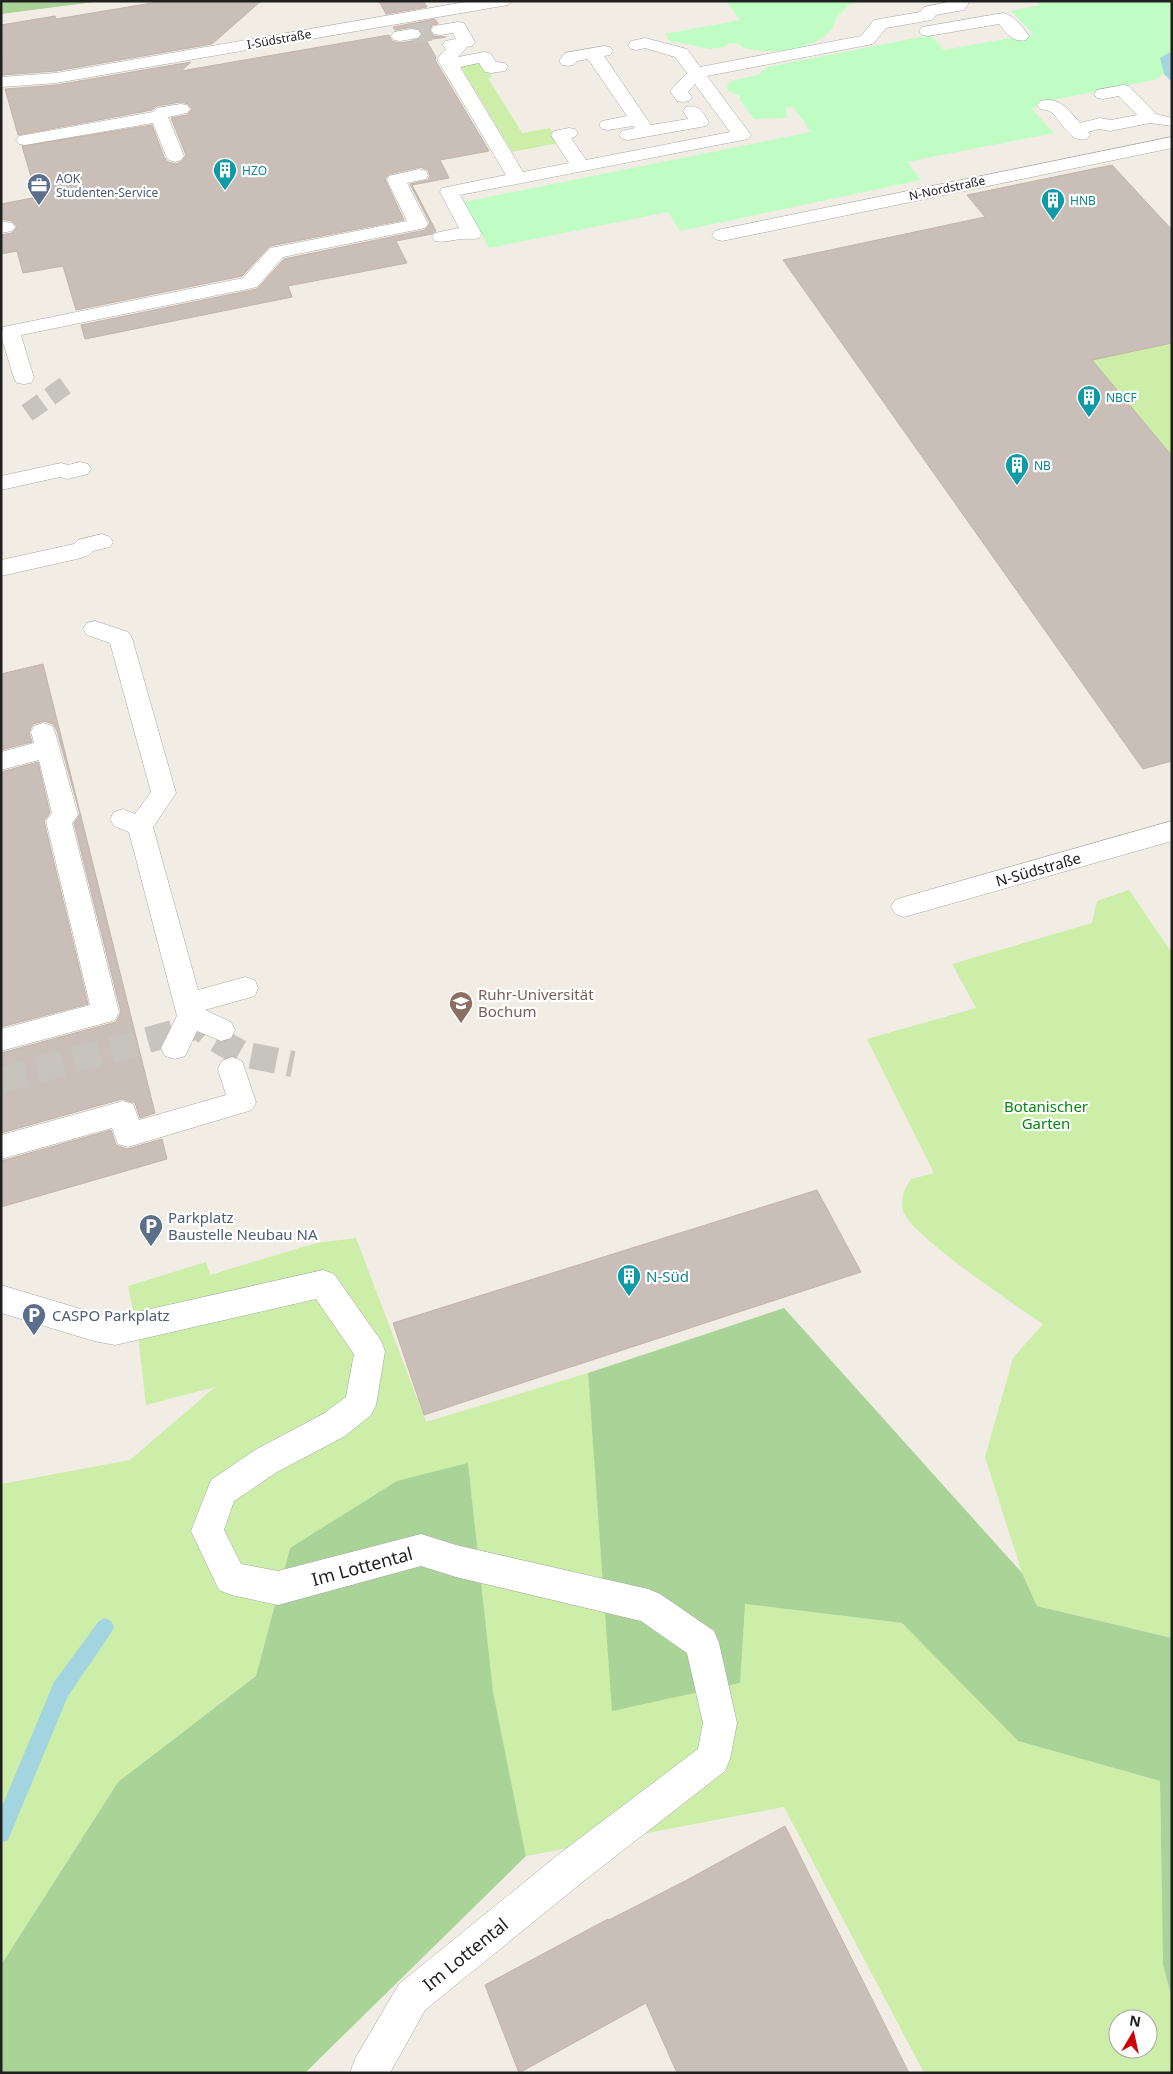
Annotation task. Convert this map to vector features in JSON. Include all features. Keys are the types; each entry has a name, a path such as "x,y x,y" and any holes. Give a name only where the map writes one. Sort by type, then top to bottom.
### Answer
{"street":[{"name":"I-Südstraße","path":"1,82 56,78 502,1"},
{"path":"867,40 880,24 926,16 925,6 958,6 962,1"},
{"path":"928,31 1003,18 1020,36"},
{"path":"440,30 458,26 466,42 454,46 446,59 518,179"},
{"path":"614,127 700,122 679,91 696,72 867,40 872,41 898,36"},
{"path":"437,234 396,180 435,183 518,179 742,135 681,53 645,43 637,45"},
{"path":"566,58 601,56 612,88 642,126"},
{"path":"449,64 484,57 491,68 498,67"},
{"path":"738,65 763,70"},
{"name":"I-Südstraße","path":"1,99 56,78"},
{"path":"1046,105 1055,106 1078,132 1100,123 1110,126 1159,120 1123,90 1103,94"},
{"path":"24,140 159,116 163,112 181,109"},
{"path":"159,116 175,156"},
{"path":"569,133 560,134 581,166"},
{"name":"N-Nordstraße","path":"722,235 1172,142"},
{"path":"1,374 23,374 6,332 250,283 277,252 437,234 471,233 435,183"},
{"path":"1,483 61,470 67,472 80,469"},
{"path":"1,568 81,550 86,545 102,542"},
{"path":"95,629 120,638 164,793 131,823 190,1010 175,1048"},
{"path":"1,761 45,740 65,815 59,821 105,1012 1,1040"},
{"name":"N-Südstraße","path":"904,907 1172,831"},
{"path":"190,1010 245,988"},
{"path":"190,1010 221,1030"},
{"path":"1,1147 123,1113 128,1135 242,1102 232,1069"},
{"name":"Im Lottental","path":"1,1299 94,1327 115,1330 137,1328 323,1284 370,1351 360,1405 334,1425 266,1461 222,1491 207,1531 231,1578 278,1588 421,1550 456,1561 648,1606 702,1643 720,1723 713,1760 572,1867 412,1996 369,2073"}],"green space":[{"path":"1,1 102,1 1,14"},
{"path":"726,1 864,1 849,5 837,17 832,29 826,35 798,49 762,51 743,48 739,44 729,43 724,47 710,49 676,42 671,43 665,34 740,20"},
{"path":"1036,1 1172,1 1172,51 1160,58 1164,74 1154,80 1043,102 1032,109 1054,133 907,162 921,180 680,231 668,212 489,248 463,202 811,132 793,107 786,107 787,118 754,119 739,99 741,96 728,91 727,86 731,81 758,75 767,67 931,35 944,50 1033,34 1011,11 1040,5"},
{"path":"483,60 492,77 488,78 522,133 550,128 559,143 512,152 459,64"},
{"path":"1172,343 1172,456 1092,360"},
{"name":"Botanischer Garten","path":"1129,890 1172,953 1172,1638 1037,1606 1022,1573 985,1457 1013,1358 1043,1324 944,1253 910,1222 903,1211 903,1194 911,1179 934,1173 867,1039 976,1008 952,964 1092,923 1097,901"},
{"path":"356,1238 426,1422 588,1373 613,1711 745,1604 902,1623 1018,1741 1160,1781 1163,1965 1172,1999 1172,2073 924,2073 784,1807 526,1856 493,1691 468,1463 290,1548 256,1676 118,1782 1,1965 1,1484 130,1460 215,1387 146,1405 137,1328 128,1286 206,1262 210,1275 316,1243"},
{"path":"784,1308 1022,1573 1037,1606 1172,1638 1172,1999 1163,1965 1160,1781 1018,1741 902,1623 745,1604 740,1683 612,1711 588,1373"},
{"path":"468,1463 493,1691 526,1856 305,2073 1,2073 1,1965 118,1782 256,1676 290,1548 397,1481"}],"water":[{"path":"1172,51 1172,82 1164,74 1160,58"}],"building":[{"path":"164,1 261,1 212,44 56,71 2,75 1,25 55,16 56,19"},
{"path":"379,1 423,1 427,7 386,14"},
{"name":"HZO","path":"435,19 438,24 432,25 430,31 434,36 446,37 426,40 436,57 435,60 489,151 440,160 449,178 412,185 436,231 432,234 396,241 407,263 288,286 292,297 85,339 81,325 257,289 284,259 425,230 430,223 410,184 428,180 430,176 428,170 420,167 389,174 385,179 404,220 270,246 242,276 76,310 63,266 23,273 17,251 1,254 1,235 12,233 17,227 12,221 1,219 1,204 37,197 22,146 152,125 164,157 168,162 176,164 182,161 186,155 171,118 187,115 192,109 188,104 181,102 157,106 152,110 18,135 5,89 56,85 191,62 181,71 389,35 392,41 400,43 418,40 422,33 418,28 412,27 395,30 393,27"},
{"path":"1112,165 1172,230 1172,343 1092,360 1172,456 1172,761 1143,769 783,260 985,217 967,195"},
{"path":"43,664 155,1113 140,1118 135,1103 122,1099 1,1133 1,1053 116,1022 121,1012 74,823 80,814 57,731 53,724 44,721 33,724 29,732 32,742 1,750 1,674"},
{"path":"38,762 50,813 44,821 88,1004 1,1027 1,772"},
{"path":"111,1130 116,1145 127,1149 162,1139 167,1159 1,1207 1,1161"},
{"name":"N-Süd","path":"817,1190 861,1272 424,1415 393,1323"},
{"path":"785,1826 909,2073 677,2073 646,2003 519,2073 485,1985 608,1919 687,1880"}],"waterway":[{"path":"1,1833 61,1689 105,1627"}],"tunnel":[{"path":"412,34 440,30"},
{"path":"27,413 66,385"},
{"path":"1,1080 199,1026 209,1035 242,1054 293,1064"}],"place":[{"name":"HZO","path":"225,191"},
{"name":"AOK Studenten-Service","path":"39,206"},
{"name":"HNB","path":"1053,221"},
{"name":"NBCF","path":"1089,418"},
{"name":"NB","path":"1017,486"},
{"name":"Ruhr-Universität Bochum","path":"461,1024"},
{"name":"Parkplatz Baustelle Neubau NA","path":"151,1247"},
{"name":"N-Süd","path":"629,1297"},
{"name":"CASPO Parkplatz","path":"34,1336"}]}
